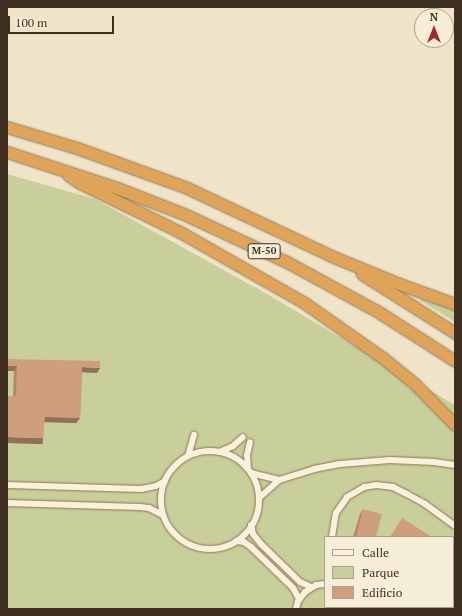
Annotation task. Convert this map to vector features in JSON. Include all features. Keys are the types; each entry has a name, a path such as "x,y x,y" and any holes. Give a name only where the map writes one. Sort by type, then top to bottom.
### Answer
{"highway":[{"name":"M-50","path":"7,127 77,148 185,187 336,258 455,333"},
{"name":"M-50","path":"7,152 117,188 184,214 287,262 377,311 455,360"},
{"path":"60,169 80,183 180,232 306,304 383,358 413,382 455,425"},
{"path":"336,258 402,285 455,304"}],"street":[{"path":"188,456 194,435"},
{"path":"219,452 233,446 243,437"},
{"path":"250,442 247,455 249,471 256,485 259,498 257,511 251,526 236,541 222,547 209,548 190,544 175,534 163,515 161,500 165,481 174,466 188,456 201,452 219,452 235,458 249,471 279,480"},
{"path":"259,498 279,480 314,469 370,461 411,460 455,465"},
{"path":"7,485 141,489 156,486 165,481"},
{"path":"332,536 336,514 347,497 364,487 376,486 393,487 407,494 425,504 455,526"},
{"path":"7,504 140,507 149,508 163,515"},
{"path":"251,526 253,534 262,545 300,582 311,587"},
{"path":"236,541 244,542 251,546 293,588 299,599"},
{"path":"296,609 299,599 311,587 324,584"}],"green space":[{"path":"7,174 95,199 267,294 455,405 455,609 7,609"},
{"path":"418,299 455,307 455,322"}],"building":[{"path":"7,359 100,361 100,368 82,367 80,418 45,417 43,438 7,437 7,396 16,396 17,366 7,366"},
{"path":"363,509 382,514 376,536 356,536"},
{"path":"402,518 430,536 391,536"},
{"path":"454,598 455,609 446,609 445,608 454,608"},
{"path":"377,608 392,608 392,609"}]}
